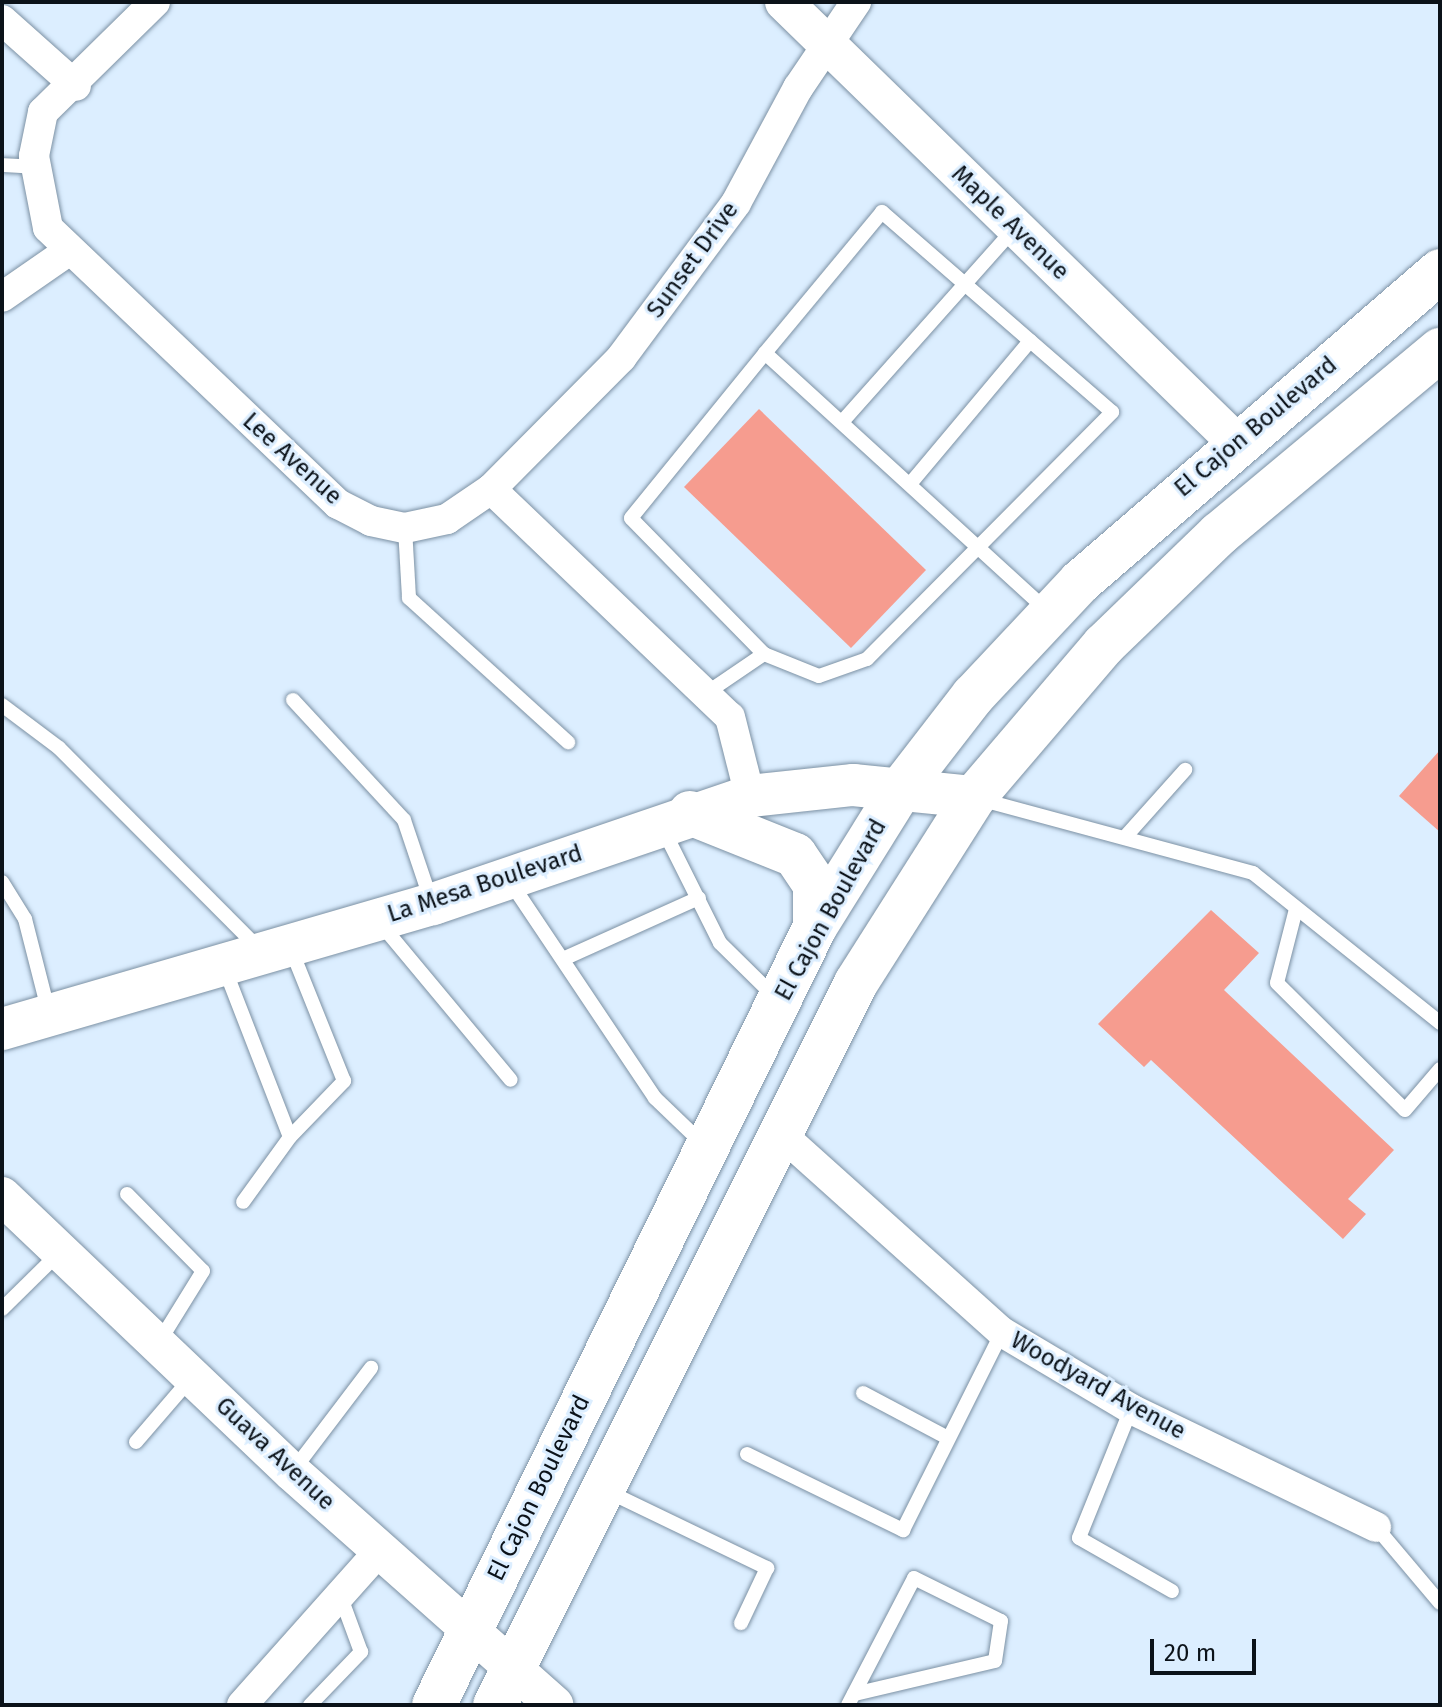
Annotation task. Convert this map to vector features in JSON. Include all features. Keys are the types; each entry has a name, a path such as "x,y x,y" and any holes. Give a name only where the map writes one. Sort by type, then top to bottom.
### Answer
{"main road":[{"name":"El Cajon Boulevard","path":"434,1705 815,927 901,789 1049,613 1237,443 1440,271"},
{"path":"504,1688 887,927 974,797 1104,645 1219,534 1440,350"},
{"name":"La Mesa Boulevard","path":"2,1029 50,1018 433,904 509,880 674,818 750,796 826,785 974,797"},
{"path":"674,818 795,855 815,885 815,927"}],"street":[{"name":"Lee Avenue","path":"155,2 76,86 43,112 36,167 48,228 67,252 338,504 371,521 405,528 447,519 491,489"},
{"name":"Maple Avenue","path":"784,2 1237,443"},
{"name":"Sunset Drive","path":"491,489 621,358 736,203 826,44 856,2"},
{"path":"2,20 76,86"},
{"path":"2,297 67,252"},
{"path":"491,489 708,692 730,717 750,796"},
{"name":"Woodyard Avenue","path":"781,1134 1002,1332 1131,1409 1376,1527"},
{"name":"Guava Avenue","path":"2,1196 292,1472 469,1633 504,1688 554,1705"},
{"path":"242,1705 380,1550"}],"lane":[{"path":"2,165 36,167"},
{"path":"882,212 964,283 1112,412 867,659 819,676 764,654 631,518 882,212"},
{"path":"842,422 1015,227"},
{"path":"910,484 1030,341"},
{"path":"765,353 1049,613"},
{"path":"405,528 409,598 568,742"},
{"path":"708,692 764,654"},
{"path":"293,700 404,820 433,904"},
{"path":"2,705 59,748 277,951 344,1081 290,1137 243,1202"},
{"path":"1126,836 1185,770"},
{"path":"974,797 1253,873 1440,1023"},
{"path":"674,818 699,898 720,943 779,1001"},
{"path":"509,880 655,1098 708,1148"},
{"path":"2,882 25,919 50,1018"},
{"path":"563,959 699,898"},
{"path":"1296,909 1277,983 1405,1110 1440,1069"},
{"path":"377,920 511,1080"},
{"path":"223,966 290,1137"},
{"path":"127,1194 203,1271 157,1344"},
{"path":"2,1309 60,1251"},
{"path":"747,1454 903,1530 1002,1332"},
{"path":"292,1472 371,1368"},
{"path":"136,1442 192,1377"},
{"path":"863,1393 948,1438"},
{"path":"1131,1409 1079,1538 1172,1591"},
{"path":"603,1489 767,1568 741,1623"},
{"path":"1376,1527 1440,1603"},
{"path":"914,1578 1001,1621 995,1661 851,1699 914,1578"},
{"path":"310,1705 361,1652 340,1595"}],"building":[{"path":"759,409 926,570 851,648 684,487"},
{"path":"1440,750 1440,832 1399,796"},
{"path":"1211,910 1259,953 1224,990 1394,1150 1348,1199 1366,1214 1343,1239 1151,1060 1144,1067 1098,1024"}]}
